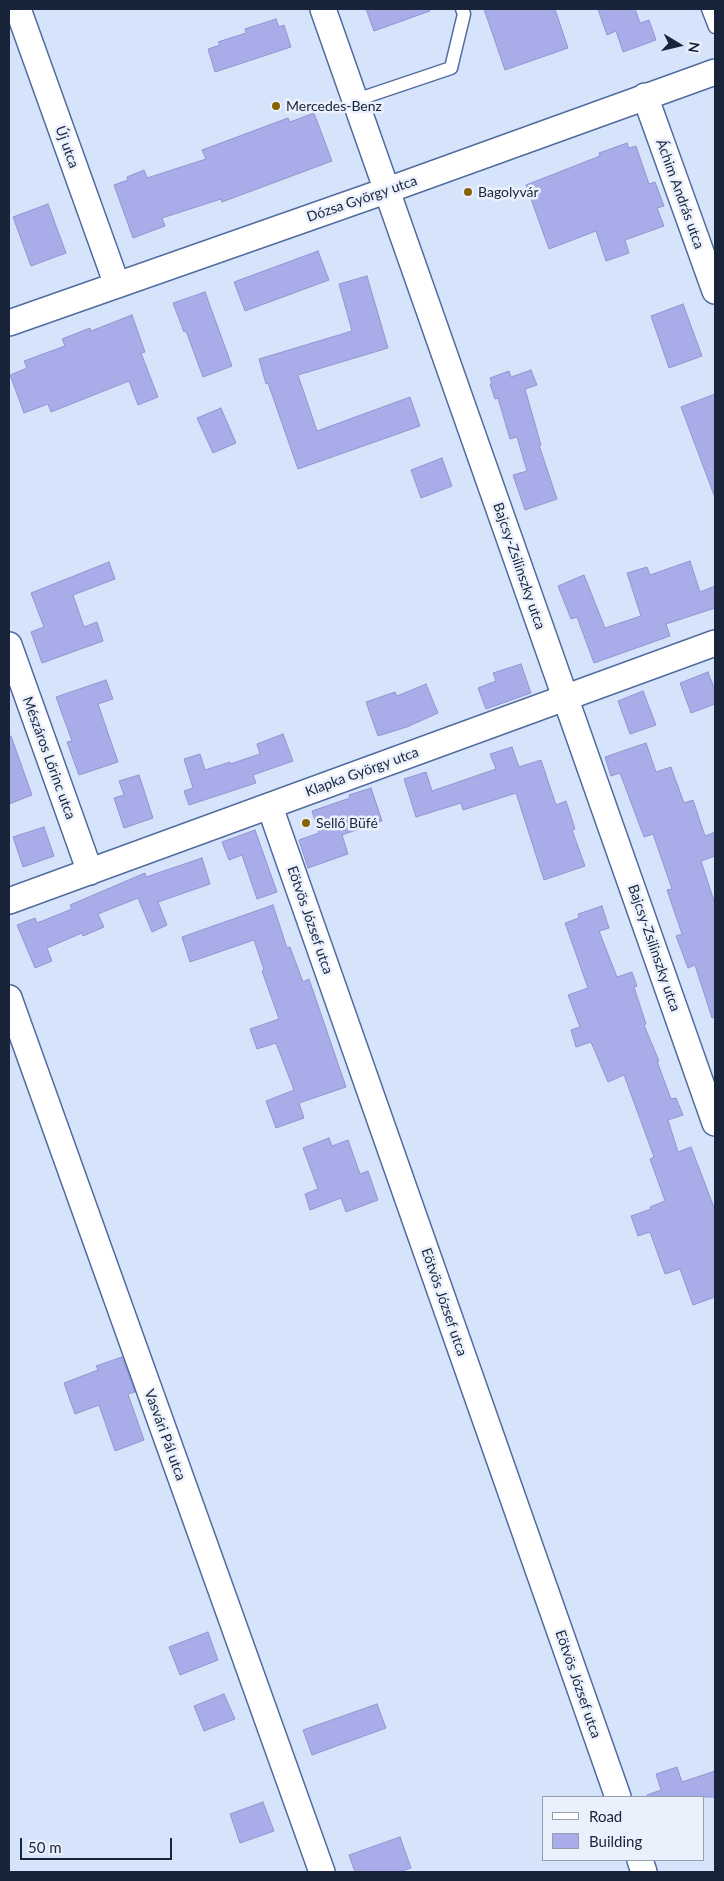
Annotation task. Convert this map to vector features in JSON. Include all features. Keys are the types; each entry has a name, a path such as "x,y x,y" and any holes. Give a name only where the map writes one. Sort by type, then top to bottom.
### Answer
{"street":[{"name":"Új utca","path":"18,9 117,284"},
{"name":"Bajcsy-Zsilinszky utca","path":"323,9 715,1123"},
{"name":"Dózsa György utca","path":"9,323 388,190 715,72"},
{"name":"Áchim András utca","path":"645,96 715,291"},
{"name":"Klapka György utca","path":"9,901 715,643"},
{"name":"Mészáros Lőrinc utca","path":"9,645 90,872"},
{"name":"Eötvös József utca","path":"270,807 618,1796"},
{"name":"Vasvári Pál utca","path":"9,998 322,1872"}],"lane":[{"path":"356,100 450,68 464,14 462,9"},
{"path":"708,9 715,28"}],"building":[{"path":"366,9 430,9 430,11 374,31"},
{"path":"484,9 555,9 568,48 505,70"},
{"path":"598,9 635,9 640,23 649,20 656,40 623,52 616,31 607,35"},
{"path":"276,19 279,27 284,25 291,47 215,72 208,49 220,45 218,42 246,33 245,29"},
{"path":"314,113 332,161 222,202 221,199 162,218 165,226 133,238 114,185 128,180 127,177 144,170 147,178 206,159 202,150 288,118 290,122"},
{"path":"627,143 629,148 636,146 649,184 655,182 664,206 657,208 664,226 625,240 629,253 606,261 596,231 549,249 526,185 600,156 599,153"},
{"path":"48,204 66,253 31,266 13,217"},
{"path":"318,251 329,280 245,311 234,282"},
{"path":"367,276 388,348 298,375 317,431 410,397 420,426 298,469 268,383 266,384 259,359 352,331 339,284"},
{"path":"205,292 232,366 203,377 186,331 184,332 173,303"},
{"path":"683,304 702,356 669,368 651,316"},
{"path":"132,315 145,352 141,353 158,397 138,405 129,381 51,412 48,404 24,413 10,375 27,368 24,361 65,346 62,339 90,328 91,331"},
{"path":"531,370 537,385 525,389 541,445 539,445 557,499 525,510 513,475 527,471 517,437 510,439 498,398 495,399 490,384 492,384 490,378 509,371 511,377"},
{"path":"715,394 715,495 714,495 681,407"},
{"path":"221,408 236,443 213,453 197,418"},
{"path":"442,458 452,486 421,498 411,470"},
{"path":"690,561 700,592 715,586 715,608 666,624 670,636 594,663 577,617 571,619 558,586 584,575 605,628 641,616 627,573 647,567 650,575"},
{"path":"109,562 115,579 73,595 84,627 97,622 103,641 42,663 31,632 44,627 31,593"},
{"path":"521,664 531,693 486,709 478,688 496,681 493,673"},
{"path":"708,672 715,690 715,704 691,713 680,683"},
{"path":"106,680 113,699 98,704 118,762 79,775 67,742 72,741 56,697"},
{"path":"426,684 438,713 407,727 378,736 366,702 395,692 397,696"},
{"path":"643,691 656,725 630,734 618,701"},
{"path":"283,734 293,761 253,775 256,783 189,805 184,791 193,788 184,759 200,754 205,770 230,762 230,764 260,754 257,744"},
{"path":"9,736 11,736 32,795 9,804"},
{"path":"646,743 656,772 671,767 684,803 693,800 705,836 715,832 715,856 701,861 715,904 715,1017 712,1018 695,965 688,968 676,936 682,934 667,890 672,889 653,834 644,837 620,773 611,776 605,757"},
{"path":"512,747 519,767 541,760 556,805 566,801 575,829 572,830 585,866 544,880 516,793 463,810 461,803 416,817 404,779 426,772 432,791 496,769 490,754"},
{"path":"139,775 153,818 124,828 114,798 124,795 119,781"},
{"path":"371,788 382,821 342,835 348,854 308,868 299,840 319,833 312,811 350,798 349,795"},
{"path":"44,827 54,856 23,867 13,837"},
{"path":"255,830 277,892 257,899 242,855 229,860 222,842"},
{"path":"202,858 210,884 158,902 167,925 152,932 138,898 98,914 104,927 83,936 82,933 47,948 52,961 35,968 17,925 35,918 37,923 72,909 70,905 145,873 146,877"},
{"path":"273,905 287,948 290,947 303,982 309,979 346,1087 299,1103 304,1118 276,1128 266,1101 294,1090 276,1043 257,1049 250,1029 279,1019 262,971 264,970 254,940 190,962 182,937"},
{"path":"602,906 609,928 599,931 617,977 632,972 637,986 634,987 646,1024 644,1025 659,1061 657,1061 671,1099 676,1098 683,1115 668,1120 678,1152 691,1147 715,1210 715,1297 693,1305 680,1269 665,1274 650,1232 638,1236 631,1216 651,1209 650,1207 665,1201 650,1159 654,1157 624,1075 608,1082 591,1042 576,1047 571,1030 580,1027 568,995 588,988 565,923 579,918 578,914"},
{"path":"329,1138 332,1146 348,1140 360,1174 368,1171 378,1200 346,1212 341,1198 310,1210 305,1194 318,1189 303,1148"},
{"path":"122,1357 135,1392 128,1394 144,1440 115,1451 99,1405 75,1414 64,1383 98,1370 96,1366"},
{"path":"208,1632 218,1660 180,1675 169,1647"},
{"path":"224,1694 235,1719 204,1731 194,1706"},
{"path":"377,1704 386,1728 312,1755 303,1730"},
{"path":"677,1767 682,1782 715,1771 715,1797 647,1796 661,1790 656,1774"},
{"path":"263,1802 274,1831 240,1843 230,1814"},
{"path":"400,1837 411,1868 399,1872 355,1872 349,1855"}],"place":[{"name":"Mercedes-Benz","path":"276,106"},
{"name":"Bagolyvár","path":"468,192"},
{"name":"Sellő Büfé","path":"306,823"}]}
